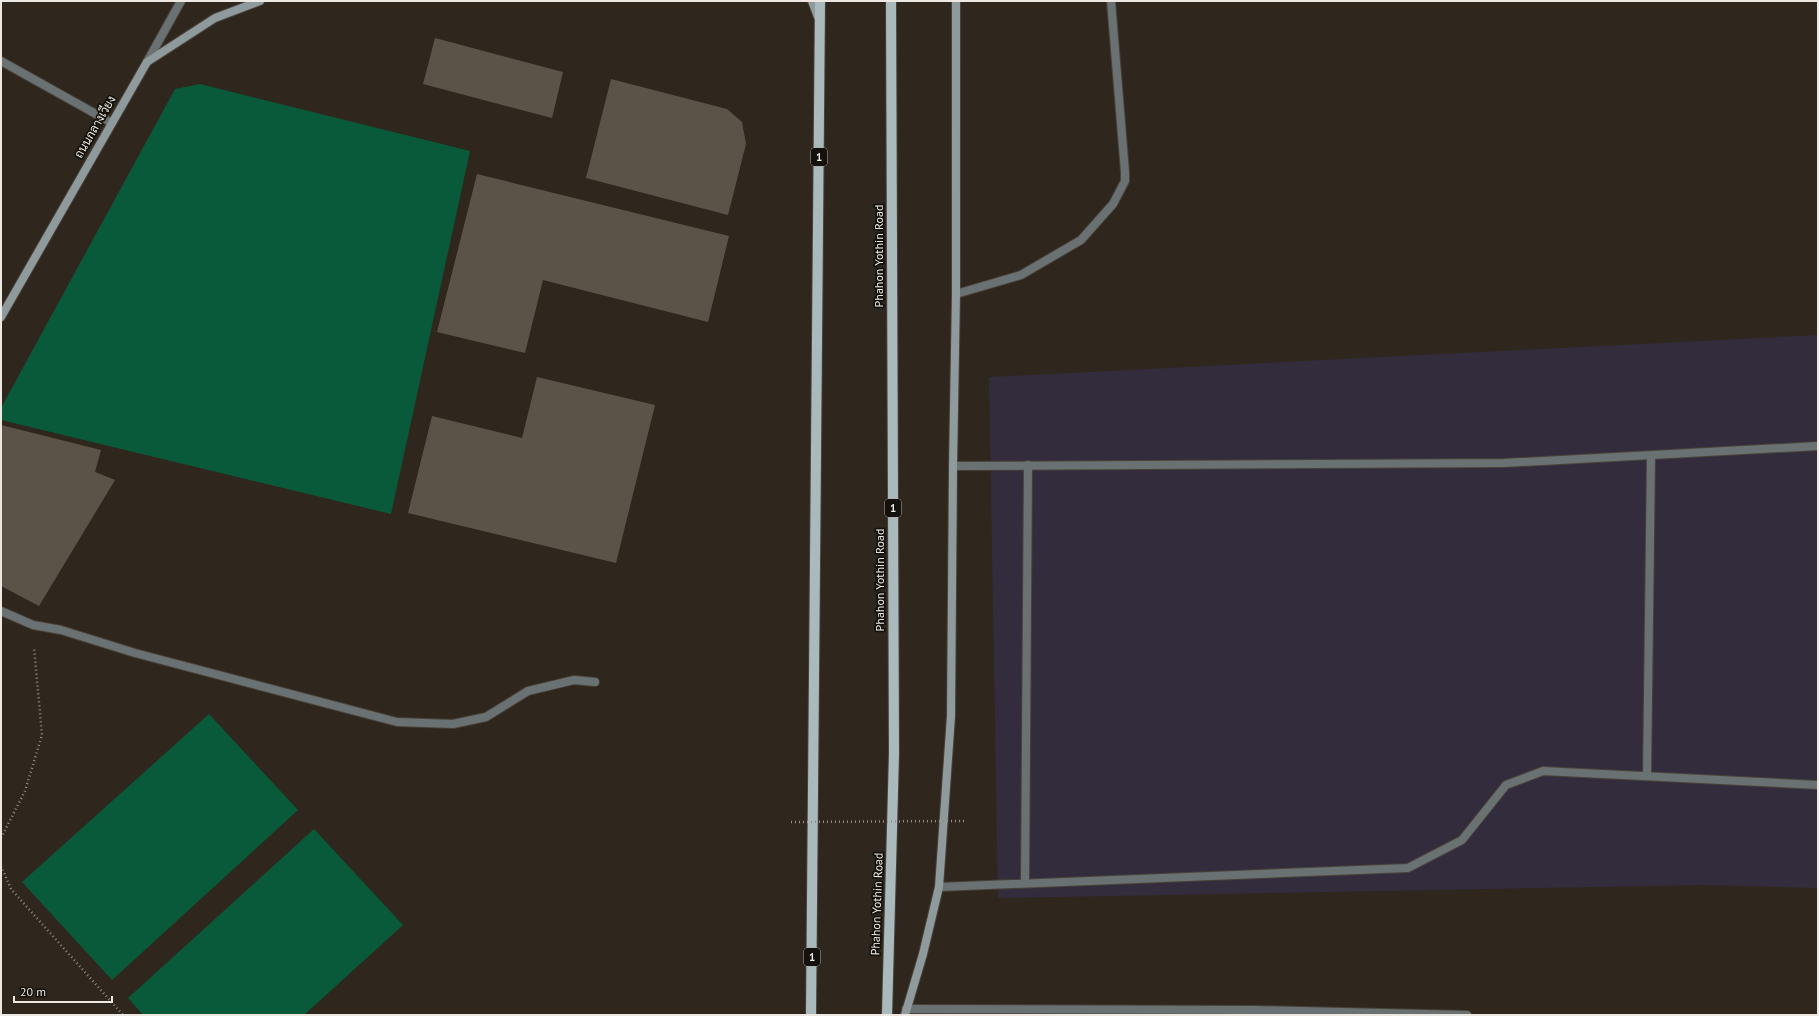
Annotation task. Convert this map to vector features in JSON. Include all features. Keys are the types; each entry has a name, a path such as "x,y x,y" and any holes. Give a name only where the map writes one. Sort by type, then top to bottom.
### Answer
{"main road":[{"name":"ถนนกลางเวียง","path":"1,317 147,62 215,18 260,1"},
{"path":"812,1 819,20"},
{"name":"1","path":"811,1015 815,738 820,1"},
{"name":"Phahon Yothin Road","path":"887,1015 894,753 891,1"},
{"path":"906,1012 923,954 939,886 951,716 956,294 956,1"}],"street":[{"path":"147,62 181,1"},
{"path":"956,294 1021,275 1081,240 1113,204 1121,190 1125,181 1125,172 1111,1"},
{"path":"1,61 112,123"},
{"path":"953,466 1504,463 1818,446"},
{"path":"1647,776 1651,456"},
{"path":"1025,882 1028,465"},
{"path":"1,611 33,625 61,630 135,653 396,722 453,724 486,717 528,691 574,680 595,682"},
{"path":"939,886 1408,868 1462,840 1506,785 1543,771 1818,785"},
{"path":"906,1012 1255,1010 1467,1015"}],"path":[{"path":"1,838 25,791 42,735 33,625"},
{"path":"790,822 967,821"},
{"path":"1,866 11,889 123,1015"}],"shaded area":[{"path":"1818,335 1818,888 1705,885 998,898 989,377"}],"green space":[{"path":"200,84 470,151 391,514 1,420 1,408 175,89"},
{"path":"209,714 298,810 112,980 22,882"},
{"path":"314,829 403,925 304,1015 143,1015 128,998"}],"building":[{"path":"435,38 563,72 552,118 423,84"},
{"path":"611,79 727,109 742,122 746,144 728,215 586,178"},
{"path":"477,174 729,236 708,322 543,280 525,353 437,332"},
{"path":"537,377 655,405 616,563 408,513 432,416 522,438"},
{"path":"1,425 101,450 95,472 115,480 39,606 1,586"}]}
